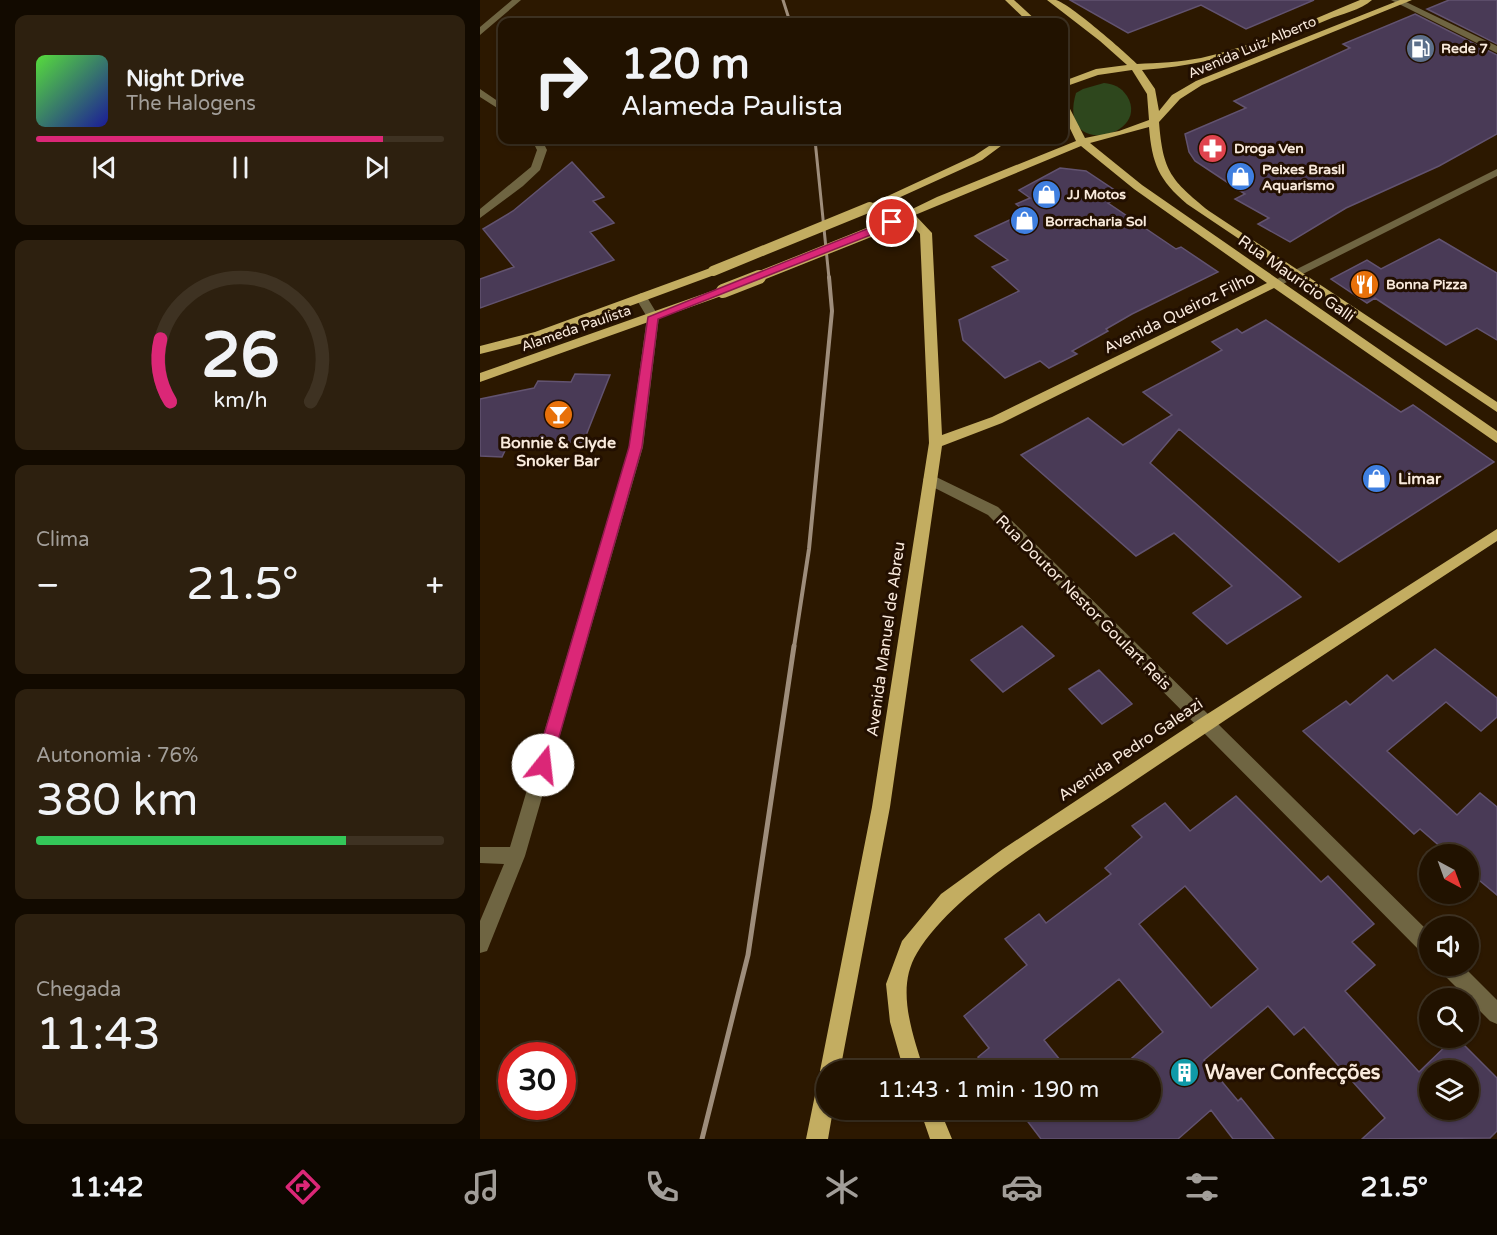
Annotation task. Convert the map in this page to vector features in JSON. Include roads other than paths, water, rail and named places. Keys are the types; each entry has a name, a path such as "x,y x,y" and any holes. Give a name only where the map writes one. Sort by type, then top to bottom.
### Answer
{"main road":[{"path":"1009,0 1029,18"},
{"name":"Rua Mauricio Galli","path":"1051,0 1134,67 1149,87 1154,101 1159,165 1171,186 1205,213 1497,408"},
{"name":"Avenida Luiz Alberto","path":"1068,82 1081,74 1101,69 1197,62 1246,50 1368,0"},
{"name":"Avenida Luiz Alberto","path":"1082,142 1122,133 1154,122 1176,97 1199,83 1401,1"},
{"path":"1068,115 1082,142"},
{"name":"Rua Mauricio Galli","path":"1082,142 1138,187 1497,438"},
{"name":"Alameda Paulista","path":"480,378 723,291 875,230 1082,142"},
{"name":"Alameda Paulista","path":"480,350 538,335 713,271 870,207 978,158 998,144"},
{"name":"Avenida Manuel de Abreu","path":"832,1060 881,807 936,443 926,233 909,215"},
{"name":"Avenida Queiroz Filho","path":"936,443 997,420 1275,283"},
{"name":"Avenida Pedro Galeazi","path":"911,1060 900,1022 896,984 909,948 948,900 1009,855 1207,723 1497,534"},
{"path":"817,1139 820,1120"},
{"path":"934,1120 941,1139"}],"street":[{"path":"480,32 517,0"},
{"path":"1401,1 1497,50"},
{"path":"480,92 498,105"},
{"path":"480,215 536,168 542,150 539,144"},
{"name":"Avenida Queiroz Filho","path":"1275,283 1497,172"},
{"path":"480,944 516,856 636,447 653,317 641,297"},
{"name":"Rua Doutor Nestor Goulart Reis","path":"930,480 993,511 1419,936"},
{"path":"480,855 516,856"},
{"path":"1459,976 1497,1014"}],"railway":[{"path":"783,0 789,18"},
{"path":"815,144 829,278"},
{"path":"794,647 809,549 832,311 829,277"},
{"path":"702,1139 748,955 794,646"}],"place":[{"name":"Rede 7","path":"1420,48"},
{"name":"Droga Ven","path":"1213,148"},
{"name":"Peixes Brasil Aquarismo","path":"1241,177"},
{"name":"JJ Motos","path":"1046,194"},
{"name":"Borracharia Sol","path":"1024,221"},
{"name":"Bonna Pizza","path":"1365,284"},
{"name":"Bonnie & Clyde Snoker Bar","path":"558,414"},
{"name":"Limar","path":"1377,478"},
{"name":"Waver Confecções","path":"1184,1072"}]}
